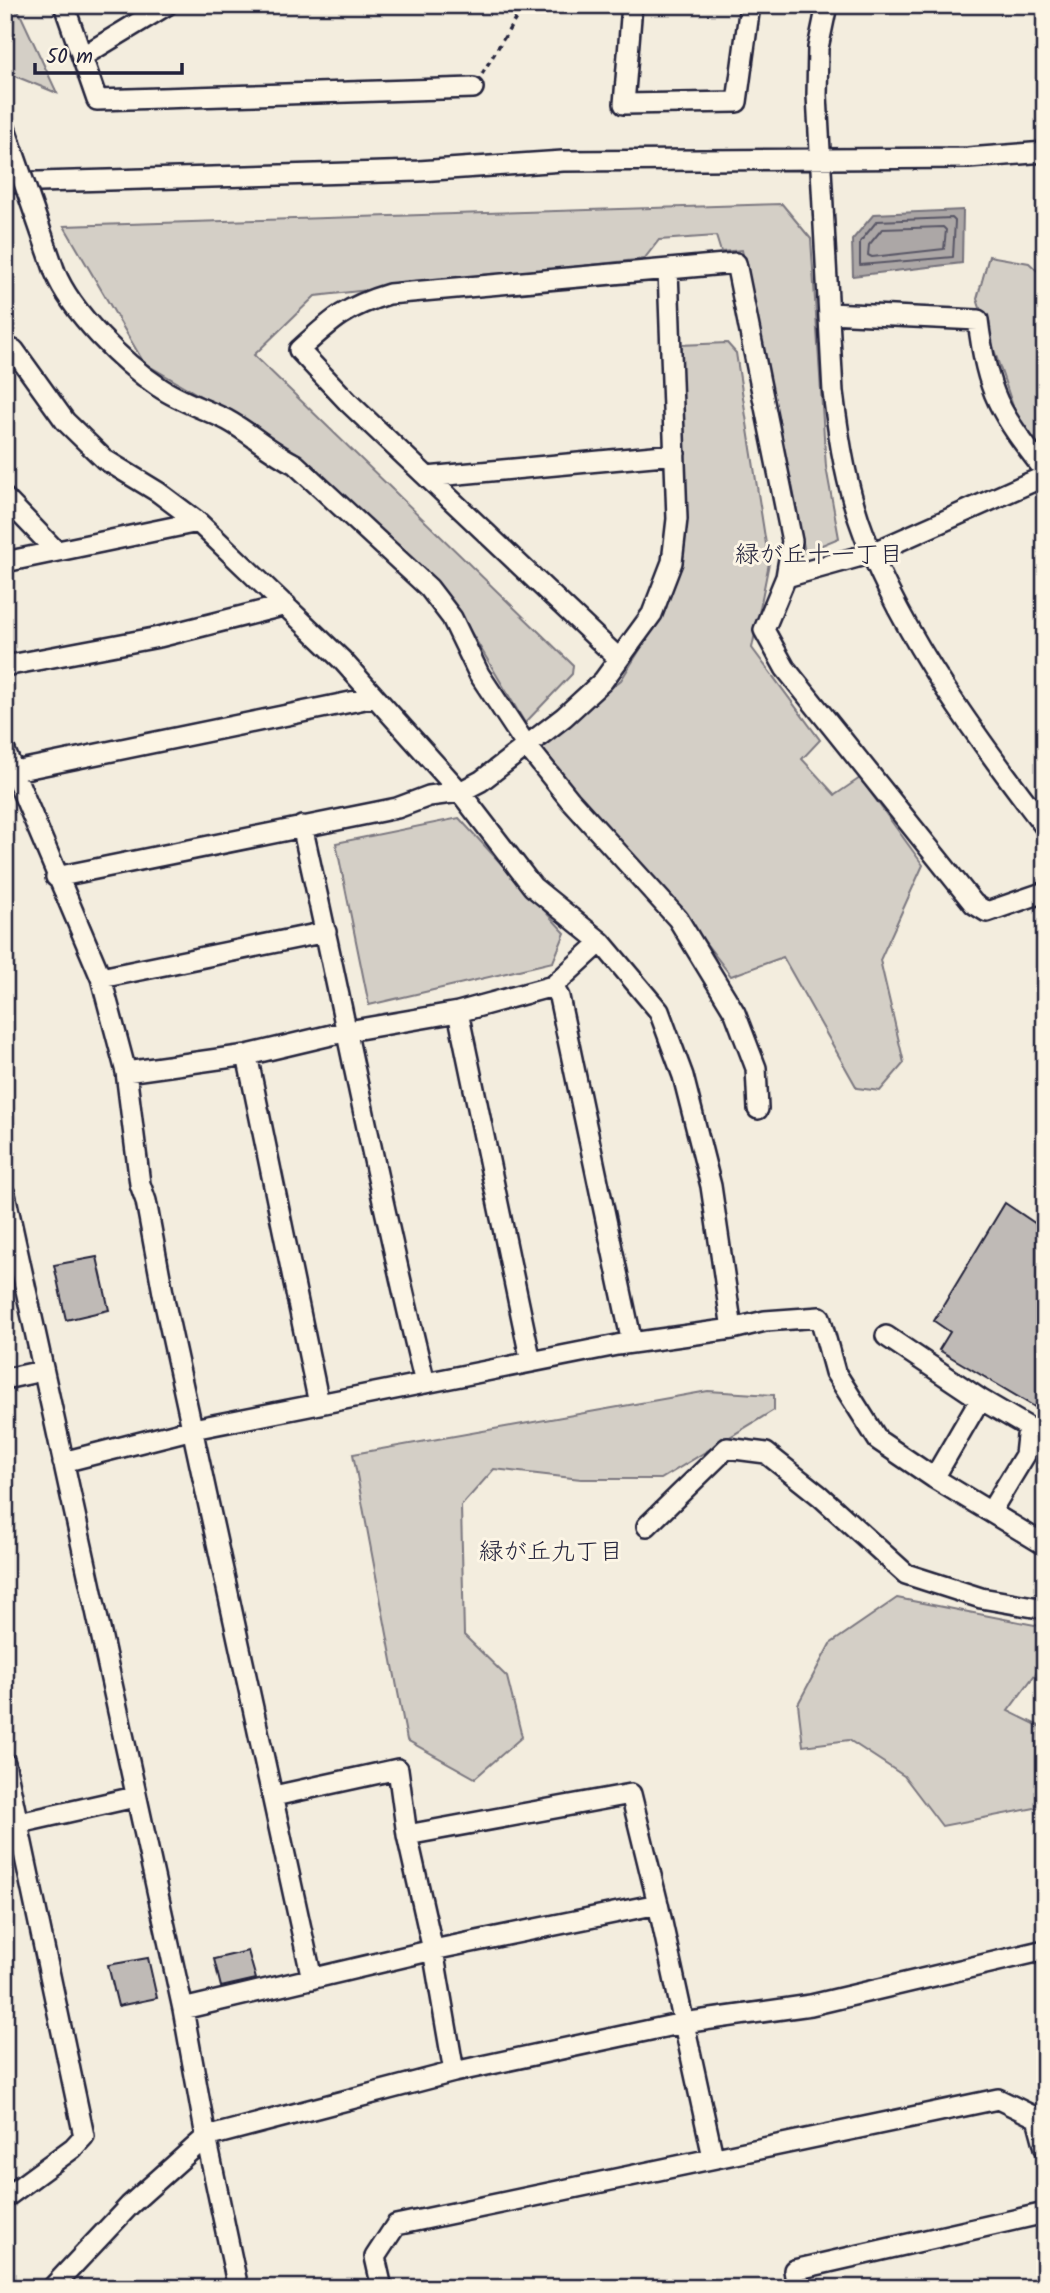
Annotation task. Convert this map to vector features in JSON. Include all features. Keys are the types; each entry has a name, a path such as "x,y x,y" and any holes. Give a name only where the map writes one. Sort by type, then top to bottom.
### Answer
{"street":[{"path":"64,5 97,100 473,88"},
{"path":"83,56 167,5"},
{"path":"632,5 624,104 737,102 750,5"},
{"path":"827,5 818,48 817,83 829,313 838,431 853,502 893,601 923,652 1002,771 1045,827"},
{"path":"5,128 61,288 89,326 159,388 229,422 273,454 295,464 429,588 452,618 479,674 526,745 570,800 678,919 735,1013 756,1068 758,1109"},
{"path":"5,183 419,171 563,161 968,158 1045,152"},
{"path":"619,659 348,402 299,350 335,317 355,304 389,294 586,274 736,263 792,541 786,577 764,630 785,668 974,904 987,912 1045,892"},
{"path":"56,877 460,792 481,781 564,716 603,681 652,614 672,562 677,519 668,270"},
{"path":"786,577 872,553 1045,474 1009,425 992,394 983,362 978,320 829,313"},
{"path":"5,348 14,350 65,421 104,459 158,492 198,522 286,605 375,697 460,792 534,887 601,942 659,1012 683,1076 711,1186 732,1329"},
{"path":"427,477 674,454"},
{"path":"5,498 56,551"},
{"path":"5,562 198,522"},
{"path":"5,666 159,638 286,605"},
{"path":"15,771 375,697"},
{"path":"5,751 56,877 101,978 126,1072 140,1184 146,1201 192,1429 312,1979"},
{"path":"302,826 348,1031 390,1241 425,1383"},
{"path":"101,978 326,932"},
{"path":"126,1072 247,1055 348,1031 458,1012 553,986 601,942"},
{"path":"553,986 559,997 632,1343"},
{"path":"458,1012 531,1362"},
{"path":"247,1055 319,1404"},
{"path":"5,1194 183,2010 238,2288"},
{"path":"63,1462 192,1429 531,1362 632,1343 732,1329 765,1321 820,1317 835,1372 878,1440 934,1478 1045,1545"},
{"path":"886,1336 980,1399 1028,1427 1025,1455 991,1511"},
{"path":"5,1379 43,1371"},
{"path":"934,1478 980,1399"},
{"path":"647,1526 727,1448 766,1453 820,1496 906,1574 981,1598 1045,1609"},
{"path":"5,1763 11,1825 84,2136 5,2198"},
{"path":"274,1796 398,1769 407,1835 433,1950 454,2072"},
{"path":"407,1835 631,1794 713,2157"},
{"path":"11,1825 135,1797"},
{"path":"183,2010 433,1950 658,1904"},
{"path":"51,2288 130,2205 206,2137 454,2072 683,2023 811,2005 1045,1950"},
{"path":"382,2288 375,2257 396,2225 713,2157 998,2099 1037,2118 1045,2148"},
{"path":"797,2288 794,2270 1045,2213"}],"path":[{"path":"473,88 524,5"}],"shaded area":[{"path":"5,5 16,5 57,93 5,72"},
{"path":"782,204 811,239 826,467 839,538 805,552 742,250 721,252 716,236 659,240 644,259 315,296 254,355 573,665 572,674 525,723 458,610 296,452 144,363 64,226"},
{"path":"989,256 1029,263 1045,278 1045,346 1041,356 1045,363 1045,459 1020,427 977,299"},
{"path":"727,343 736,353 769,563 752,648 820,740 802,759 835,795 860,778 923,865 880,960 904,1063 880,1091 857,1088 783,957 731,976 688,920 535,748 621,680 666,608 680,559 680,345"},
{"path":"459,818 565,933 553,962 369,1005 336,843"},
{"path":"708,1391 774,1395 774,1410 661,1479 581,1479 494,1469 461,1506 464,1635 507,1677 522,1737 475,1778 407,1740 353,1454"},
{"path":"897,1598 1045,1627 1045,1661 1008,1711 1045,1729 1045,1806 942,1826 904,1776 849,1740 803,1746 798,1704 830,1644"}],"water":[{"path":"963,210 962,263 853,276 852,240 874,214"}],"building":[{"path":"1005,1203 1045,1230 1045,1413 939,1350 950,1332 934,1321"},
{"path":"97,1257 109,1310 66,1320 54,1265"},
{"path":"248,1951 256,1979 221,1987 214,1959"},
{"path":"148,1958 157,1998 118,2006 108,1965"}],"district":[{"name":"緑が丘十一丁目","path":"819,555"},
{"name":"緑が丘九丁目","path":"551,1552"}]}
